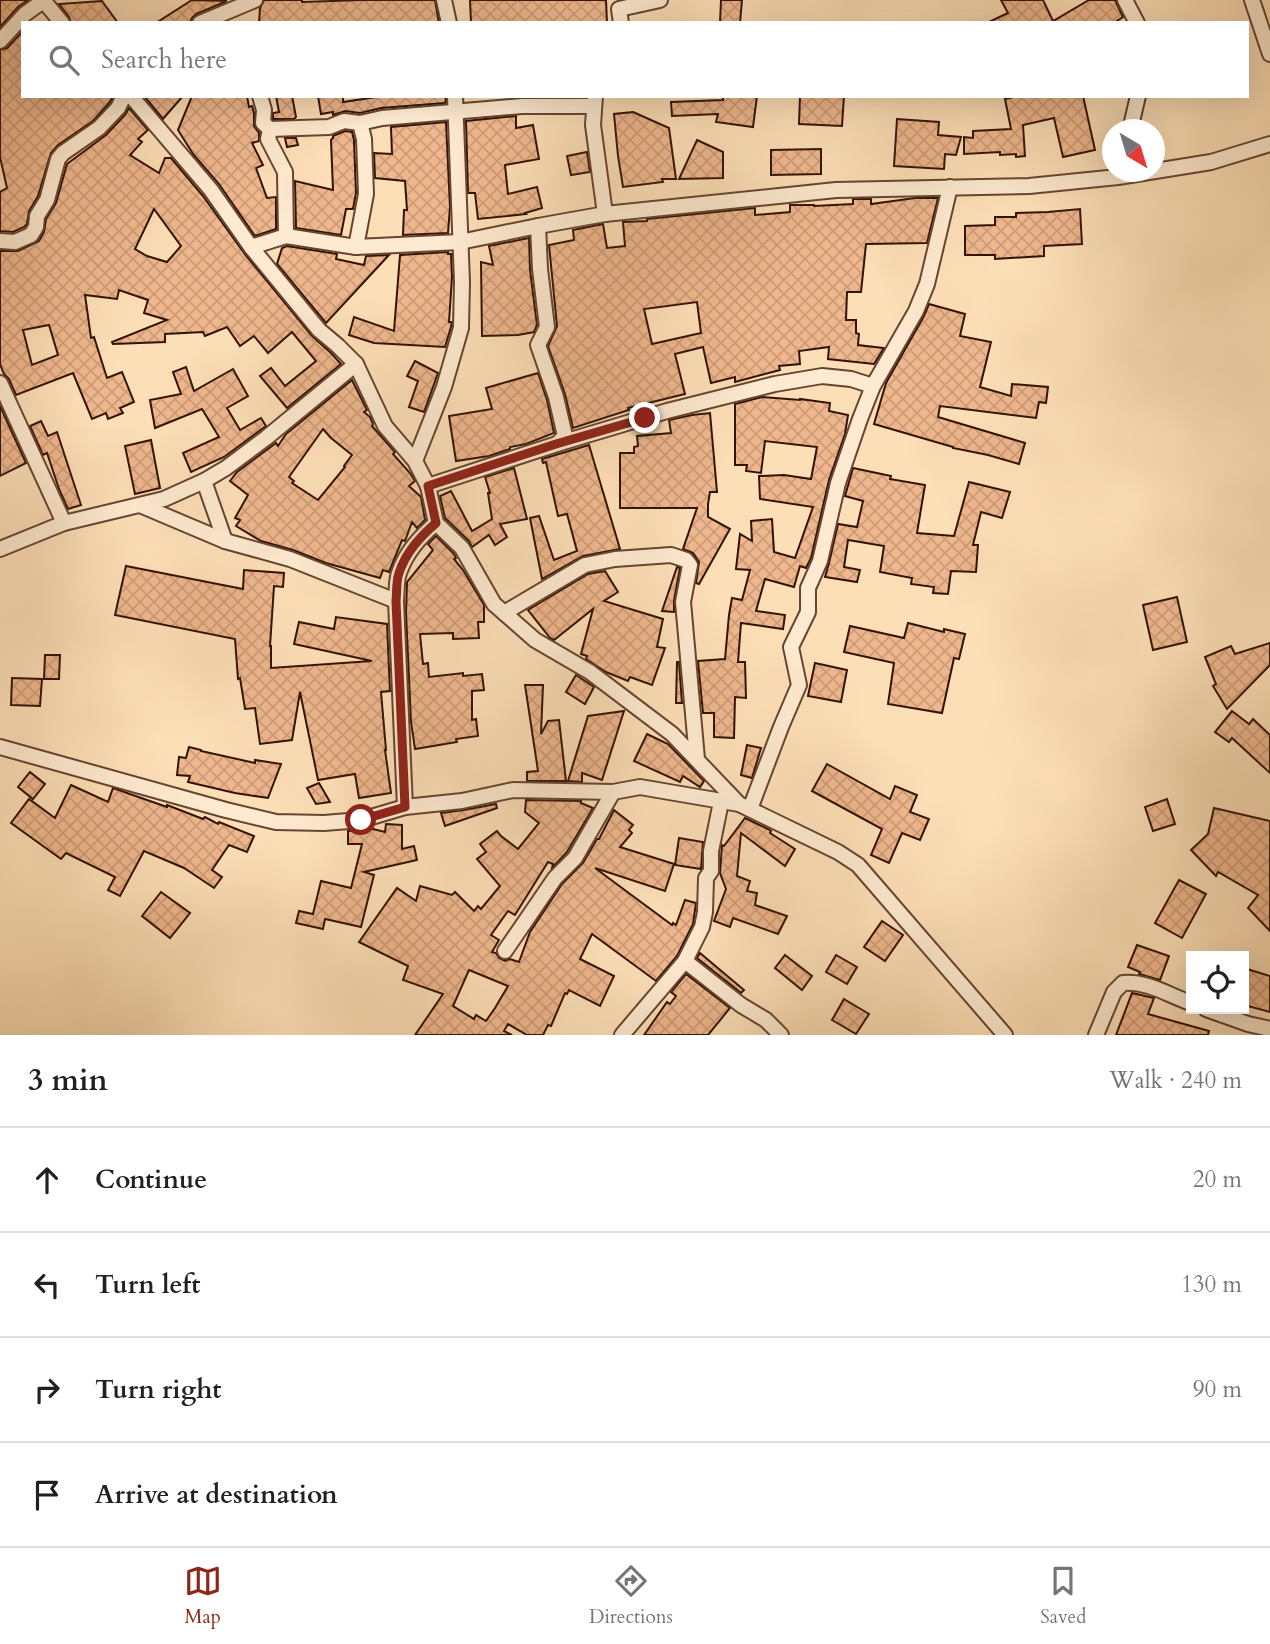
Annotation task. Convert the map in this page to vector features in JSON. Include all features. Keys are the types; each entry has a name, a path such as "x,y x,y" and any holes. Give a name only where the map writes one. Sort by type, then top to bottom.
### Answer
{"street":[{"path":"0,41 25,14 43,0 60,21"},
{"path":"205,21 255,0"},
{"path":"444,0 449,21"},
{"path":"620,11 660,0"},
{"path":"1125,0 1136,21"},
{"path":"1252,0 1270,54"},
{"path":"238,7 241,21"},
{"path":"0,241 15,242 30,235 47,200 58,159 99,128 118,108 123,98"},
{"path":"133,98 211,190 251,247 319,330 356,364 385,426 415,461 428,486 436,523 462,548 494,604 535,640 590,672 672,734 744,806"},
{"path":"261,98 264,110 263,123 270,129 329,127 344,121 360,123 382,118 594,101 594,135 605,214"},
{"path":"415,461 444,387 461,328 462,282 455,98"},
{"path":"1133,119 1138,98"},
{"path":"356,247 366,194 364,139 360,123"},
{"path":"270,129 268,139 285,172 286,236"},
{"path":"1165,168 1211,162 1270,144"},
{"path":"251,247 286,236 356,247 460,242 605,214 836,190 1029,186 1102,176"},
{"path":"744,806 799,685 791,648 808,612 808,588 820,561 838,484 873,386 916,310 927,284 950,187"},
{"path":"538,226 547,327 538,345 556,397 565,436 556,444"},
{"path":"0,549 64,523 164,499 204,481 266,438 356,364"},
{"path":"428,486 667,411 786,382 822,376 852,379 873,386"},
{"path":"0,383 64,523"},
{"path":"204,481 225,541"},
{"path":"140,506 225,541 290,559 396,601"},
{"path":"405,807 396,601 398,574 421,536 436,523"},
{"path":"504,613 585,565 615,559 671,555 686,560 690,565 683,602 697,759"},
{"path":"0,747 276,822 324,823 361,820 405,807 462,801 513,790 613,792 640,787 744,806 838,852 858,865 1005,1035"},
{"path":"505,951 555,878 575,858 613,792"},
{"path":"622,1035 685,961 702,927 706,878 711,871 711,851 721,802"},
{"path":"685,961 741,1005 766,1020 781,1035"},
{"path":"1096,1035 1114,992 1123,983 1135,982 1154,987 1186,1001"},
{"path":"1220,1014 1270,1029"}],"building":[{"path":"0,0 28,0 0,27"},
{"path":"192,0 227,1 196,14 191,21 159,21"},
{"path":"264,0 435,0 439,21 259,21"},
{"path":"470,0 606,0 607,21 471,21"},
{"path":"721,0 742,0 740,21 720,21"},
{"path":"1001,0 1043,0 1053,21 991,21 1008,13"},
{"path":"1089,0 1115,0 1123,17 1117,21 1053,21"},
{"path":"102,1 117,21 70,21 59,4"},
{"path":"21,33 21,98 112,98 93,121 58,145 51,153 38,196 29,211 27,224 13,232 0,231 0,192 7,188 0,157 0,50 7,48"},
{"path":"146,98 181,98 163,119"},
{"path":"191,98 247,98 249,107 252,106 254,113 254,126 259,133 259,141 252,143 263,165 256,168 267,198 276,197 276,229 255,236 178,130"},
{"path":"276,98 292,98 296,117 273,119 273,113 279,112"},
{"path":"318,98 343,98 343,102 370,98 446,100 445,103 381,108 360,113 345,111 333,115 333,112 321,114"},
{"path":"757,98 753,127 716,122 718,114 672,116 671,102"},
{"path":"800,98 844,98 842,126 799,124"},
{"path":"1083,98 1095,150 1063,157 1054,118 1023,125 1025,156 1000,155 1000,152 964,154 964,137 973,138 973,131 1011,129 1005,99"},
{"path":"129,108 148,130 138,139 142,142 130,155 159,173 165,158 171,158 312,336 341,364 287,408 260,376 271,368 285,386 316,361 292,332 268,353 254,336 240,346 227,327 205,336 203,332 165,334 165,342 113,344 112,342 167,320 144,313 148,300 119,290 117,299 85,295 91,338 94,337 107,378 122,372 134,402 120,408 123,413 108,419 106,413 92,419 73,373 16,395 4,374 0,364 0,251 18,251 39,241 46,219 56,203 67,164 106,135","holes":["154,209 181,246 167,262 135,249","49,325 58,355 32,365 23,330"]},
{"path":"633,112 669,128 676,179 623,187 614,114"},
{"path":"516,116 516,128 533,125 539,159 505,165 508,194 537,187 542,208 526,214 478,219 475,193 468,193 466,121"},
{"path":"897,119 939,122 938,135 961,137 956,155 945,154 944,169 894,166"},
{"path":"446,122 450,207 448,233 403,235 404,210 407,210 405,181 375,178 374,153 392,154 391,127"},
{"path":"345,131 352,132 354,140 356,193 353,209 346,209 341,235 296,228 295,181 333,190 331,140 333,136"},
{"path":"285,138 296,138 298,145 287,147"},
{"path":"697,140 723,152 723,178 679,179"},
{"path":"821,149 821,174 771,175 771,150"},
{"path":"587,152 590,172 571,175 567,156"},
{"path":"938,198 927,243 866,244 861,292 847,292 846,320 856,320 858,345 884,348 874,364 828,359 829,347 799,351 800,364 779,366 780,370 735,382 735,377 711,383 703,347 675,354 685,394 628,408 629,410 573,428 565,394 548,346 557,326 549,245 574,240 573,230 603,224 607,248 625,246 623,222 755,208 755,215 790,212 790,205 853,204 853,199 871,199 871,204","holes":["697,302 701,333 652,344 644,309"]},
{"path":"1080,209 1082,244 1044,246 1044,256 995,259 995,255 965,255 965,226 995,225 995,217 1016,217 1016,213"},
{"path":"529,238 537,325 534,332 482,336 481,262 493,265 489,246"},
{"path":"287,246 337,254 336,259 364,265 366,256 389,255 326,323 277,264 282,248"},
{"path":"451,254 452,277 449,322 452,322 445,347 374,343 349,335 354,317 394,331 400,255"},
{"path":"929,304 965,314 960,336 991,342 980,387 1011,396 1012,384 1048,387 1046,403 1039,402 1036,418 940,406 938,417 1025,443 1019,464 953,448 874,424 886,383"},
{"path":"415,361 438,373 424,412 409,407 418,381 407,376"},
{"path":"186,367 194,391 233,369 248,396 227,408 240,430 261,418 266,426 224,457 191,472 183,453 219,437 202,409 155,428 150,400 181,394 173,372"},
{"path":"538,373 554,433 489,456 456,461 449,416 492,409 486,388"},
{"path":"352,380 372,426 410,473 415,481 409,486 421,497 425,520 417,528 412,522 389,572 383,570 380,578 326,563 261,541 236,526 240,520 235,518 248,495 230,481 237,472 276,443 278,446 286,434","holes":["323,429 352,455 318,500 292,483 294,481 289,477"]},
{"path":"762,397 830,403 829,411 848,415 845,434 829,480 811,558 806,568 800,566 794,587 765,579 756,611 785,615 783,629 741,623 738,662 745,662 746,698 735,697 734,738 714,737 714,713 703,713 698,661 725,659 732,598 742,600 750,570 736,569 740,534 752,541 751,521 772,519 774,552 795,558 813,507 760,499 759,476 784,475 811,479 817,447 765,441 761,473 746,471 747,465 735,465 735,404"},
{"path":"0,406 26,463 0,476"},
{"path":"710,413 717,492 710,492 708,517 730,529 699,584 696,583 699,562 693,553 683,549 697,508 620,508 620,453 634,453 634,447 638,446 637,436 671,433 669,420"},
{"path":"41,421 48,436 57,432 81,505 68,509 47,453 43,455 30,426"},
{"path":"151,440 160,488 135,494 125,446"},
{"path":"589,445 620,549 583,556 542,579 530,518 539,516 554,560 577,551 567,514 558,516 546,462 543,463 542,459"},
{"path":"514,468 527,519 500,524 507,537 495,545 489,535 472,547 445,518 440,496 451,491 472,531 492,519 490,493 485,477"},
{"path":"853,468 891,476 890,479 925,485 917,533 954,536 969,482 1010,492 1002,518 981,512 973,545 978,545 976,572 951,571 948,594 933,593 934,587 911,584 912,578 880,572 884,546 848,540 844,567 860,570 857,582 825,577 838,524 857,527 863,501 845,496"},
{"path":"436,536 454,554 454,559 484,605 484,622 478,622 479,638 453,639 453,633 420,634 423,664 428,663 429,677 482,674 484,690 472,691 472,720 476,719 478,736 415,749 411,722 407,582 433,550 428,544"},
{"path":"126,566 243,589 244,570 284,573 283,587 274,586 271,668 372,661 294,644 299,622 334,629 336,617 387,624 390,691 381,692 391,793 359,798 355,774 318,780 300,692 292,740 260,744 255,708 245,709 240,678 238,679 235,639 115,615"},
{"path":"677,567 680,568 674,612 662,611"},
{"path":"605,571 618,592 604,601 663,619 657,647 665,648 652,685 630,677 628,681 606,672 581,654 593,609 554,640 528,610 588,574"},
{"path":"1177,597 1187,642 1153,650 1143,605"},
{"path":"908,623 965,634 959,659 954,658 942,713 888,704 894,663 844,652 850,626 904,638"},
{"path":"1270,643 1270,665 1227,709 1213,686 1216,684 1205,657 1231,646 1235,654"},
{"path":"45,655 60,655 59,679 44,679"},
{"path":"679,662 682,703 676,703"},
{"path":"815,663 847,670 841,702 808,696"},
{"path":"576,675 594,687 585,704 566,692"},
{"path":"12,678 42,679 40,706 11,705"},
{"path":"525,685 543,685 541,734 548,721 559,720 566,781 527,781 527,772 538,771"},
{"path":"624,711 602,780 582,773 582,782 568,781 588,716"},
{"path":"1232,711 1249,724 1253,719 1270,735 1270,773 1232,738 1229,742 1215,732"},
{"path":"647,734 668,744 704,781 700,787 683,776 680,782 634,761"},
{"path":"747,745 761,748 752,778 741,775"},
{"path":"189,747 255,763 255,760 281,764 268,798 188,782 190,776 177,775 179,757 186,758"},
{"path":"827,764 890,799 895,786 917,795 910,812 929,819 920,840 902,833 889,863 871,855 882,829 812,791"},
{"path":"30,772 45,784 33,799 18,787"},
{"path":"319,783 330,802 316,804 307,788"},
{"path":"71,785 108,802 113,788 203,819 205,817 254,836 247,852 229,845 212,870 222,877 214,888 184,868 144,851 120,896 108,890 115,877 66,853 61,859 11,823 29,799 55,818"},
{"path":"1167,799 1175,824 1153,831 1145,807"},
{"path":"526,800 581,801 593,808 567,852 552,868 553,864 548,862 515,915 508,911 491,935 499,940 492,952 499,958 519,962 530,932 562,884 583,863 614,810 633,825 629,830 632,833 620,847 674,864 665,891 595,868 672,925 676,925 685,900 696,903 693,924 677,956 656,981 592,934 580,959 614,976 600,1006 569,990 565,993 551,1026 548,1025 543,1035 527,1035 508,1024 504,1031 512,1035 415,1035 443,994 403,980 408,966 359,942 397,888 416,901 420,886 452,895 455,892 474,911 478,906 481,909 500,886 477,859 486,852 480,844 497,831 518,849 539,823 525,812","holes":["469,970 508,986 486,1021 476,1015 474,1019 453,1006"]},
{"path":"496,804 497,808 445,826 441,813 464,810"},
{"path":"1214,808 1270,821 1270,931 1248,908 1258,895 1218,872 1216,876 1191,850 1208,834"},
{"path":"745,818 768,829 795,849 785,866 741,833 737,876 750,881 747,891 757,893 755,905 787,916 778,934 733,918 730,927 714,921 726,889 720,873 722,845 724,846"},
{"path":"386,824 402,825 402,849 414,846 417,860 364,872 374,875 361,927 325,919 323,929 296,923 299,911 313,914 321,881 351,888 362,844 348,844 348,831 369,828 385,832"},
{"path":"679,838 703,842 701,869 675,865"},
{"path":"1179,880 1206,894 1182,938 1155,923"},
{"path":"161,892 190,913 170,938 142,916"},
{"path":"882,921 903,935 885,961 864,947"},
{"path":"1137,945 1169,956 1160,980 1139,974 1140,972 1128,967"},
{"path":"700,953 744,990 741,993 697,958"},
{"path":"785,955 812,976 802,990 775,968"},
{"path":"836,955 857,967 847,984 826,972"},
{"path":"1249,970 1270,976 1270,1012 1249,1006"},
{"path":"686,974 730,1008 708,1035 644,1035 667,1002 670,1004 676,996 671,992"},
{"path":"1132,993 1154,998 1148,1014 1209,1031 1208,1035 1116,1035"},
{"path":"844,999 869,1014 856,1034 832,1020"}],"route":[{"path":"361,820 405,807 396,601 398,574 408,554 421,536 436,523 428,486 645,418"}]}
